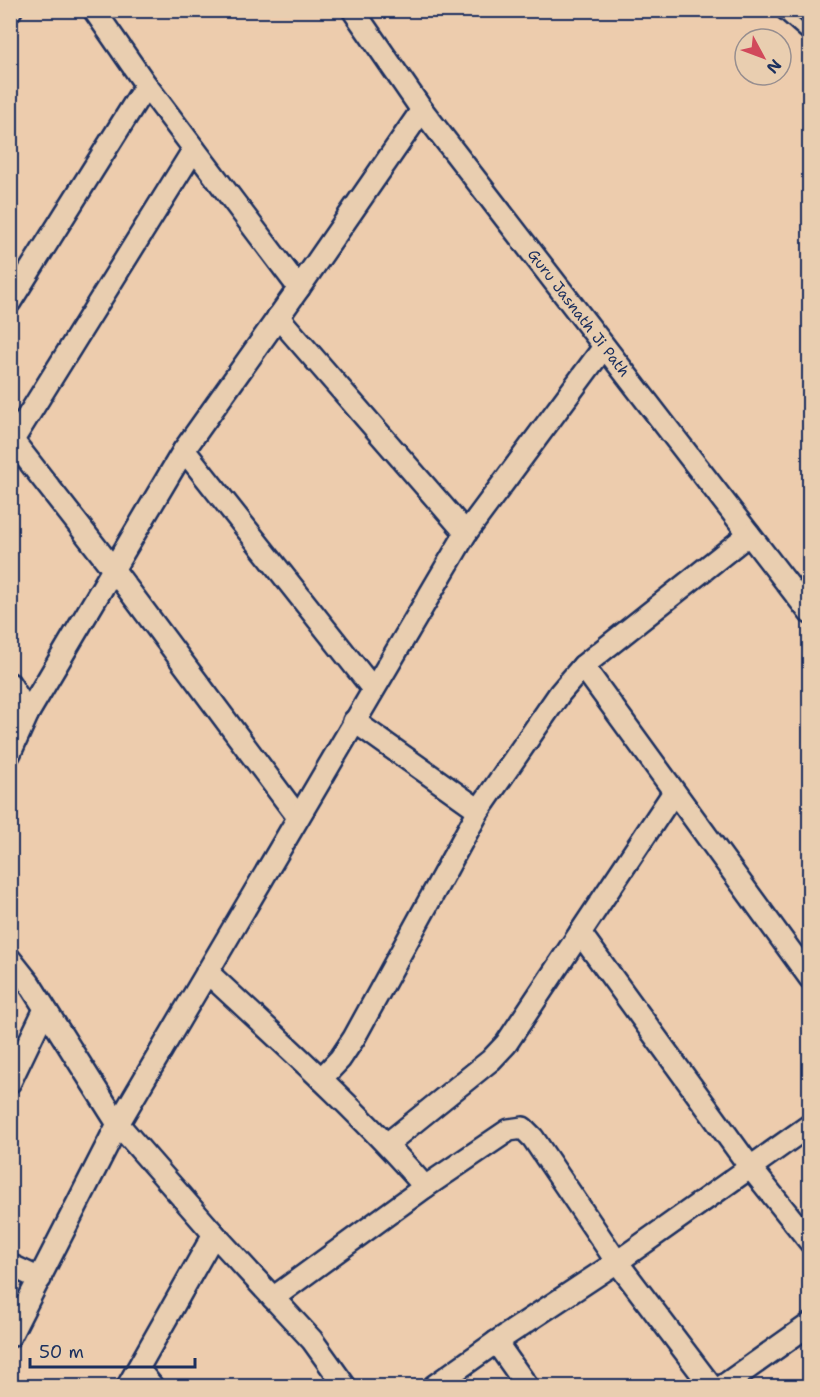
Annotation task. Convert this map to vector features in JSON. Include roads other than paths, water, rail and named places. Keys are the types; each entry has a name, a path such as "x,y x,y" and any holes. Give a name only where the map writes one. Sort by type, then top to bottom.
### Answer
{"street":[{"path":"94,10 146,85 299,288"},
{"name":"Guru Jasnath Ji Path","path":"353,10 422,110 810,613"},
{"path":"10,302 146,85"},
{"path":"10,753 28,713 184,450 422,110"},
{"path":"194,149 12,439 113,569 298,817"},
{"path":"278,317 466,533"},
{"path":"10,1336 118,1124 466,533 604,347"},
{"path":"184,450 373,689"},
{"path":"321,1079 340,1059 354,1038 479,810 560,693 583,666 749,534"},
{"path":"583,666 810,978"},
{"path":"10,684 28,713"},
{"path":"354,721 479,810"},
{"path":"387,1144 491,1060 506,1044 674,792"},
{"path":"580,933 750,1167 810,1242"},
{"path":"10,960 29,983 118,1124 214,1234 312,1340 345,1386"},
{"path":"207,972 387,1144 425,1187"},
{"path":"10,1082 45,1009"},
{"path":"434,1386 617,1262 810,1125"},
{"path":"273,1298 425,1187 509,1130 523,1128 533,1138 617,1262 711,1386"},
{"path":"152,1386 133,1378 214,1234"},
{"path":"10,1265 40,1279"},
{"path":"723,1386 810,1324"},
{"path":"496,1342 527,1386"}],"lane":[{"path":"779,10 810,37"}]}
